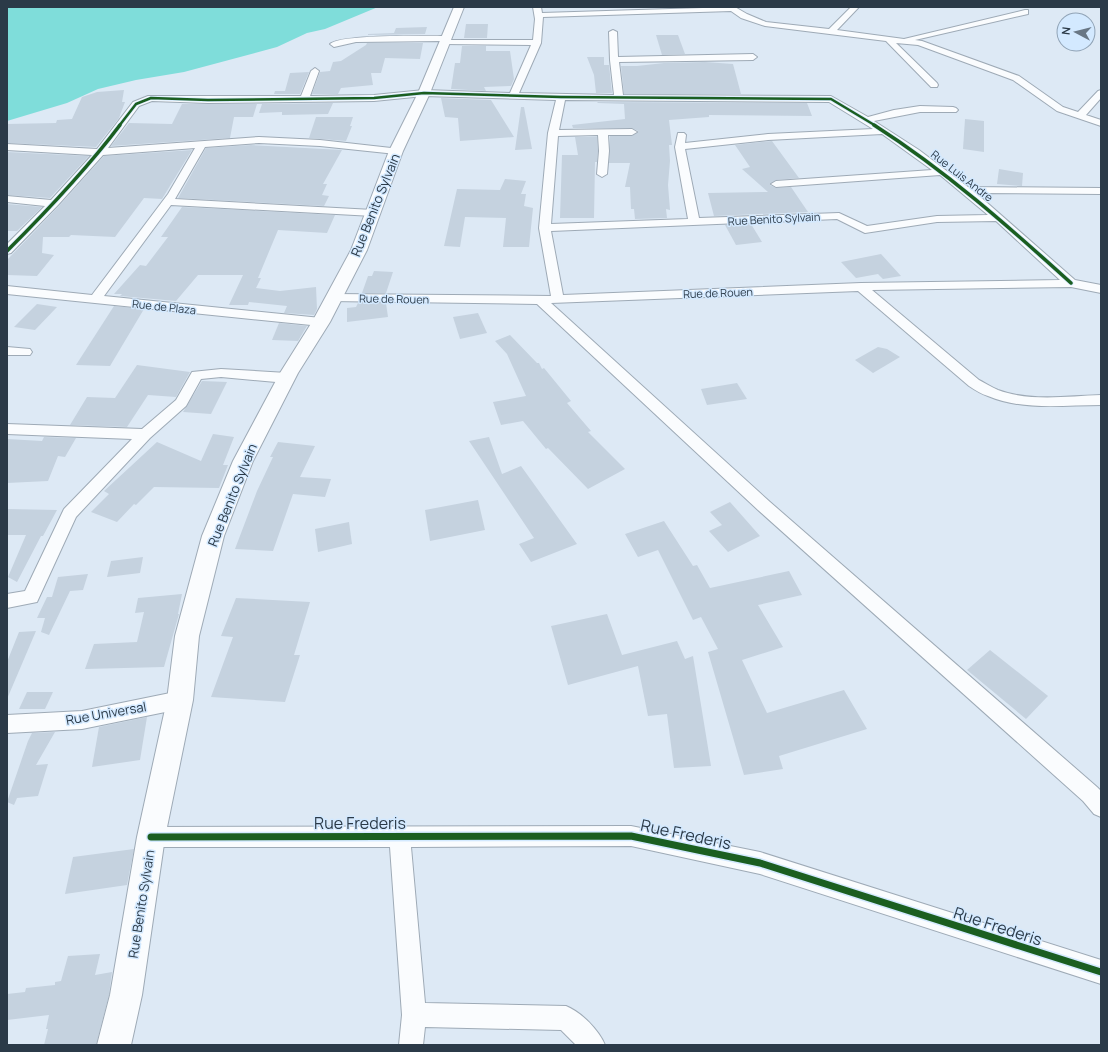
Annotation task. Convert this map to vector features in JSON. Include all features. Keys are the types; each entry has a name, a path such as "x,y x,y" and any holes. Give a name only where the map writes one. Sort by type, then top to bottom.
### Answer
{"main road":[{"name":"Rue Benito Sylvain","path":"114,1045 126,995 151,837 180,700 187,636 213,536 244,462 287,378 321,322 359,250 396,151 424,93 459,7"}],"street":[{"path":"832,31 855,7"},
{"path":"514,95 536,43 538,11 730,8 765,24 832,31 919,43 1016,78 1060,109 1101,123"},
{"path":"899,41 1025,12"},
{"path":"7,251 54,203 100,152 136,104 143,100 151,98 208,100 374,98 424,93 619,97 614,60 613,32"},
{"path":"334,44 356,40 445,40 536,43"},
{"path":"889,40 934,85"},
{"path":"614,60 753,57"},
{"path":"305,98 315,71"},
{"path":"1079,116 1101,93"},
{"path":"558,299 545,228 553,133 561,97"},
{"name":"Rue Luis Andre","path":"619,97 831,99 884,131 942,172 999,218 1071,283"},
{"path":"867,120 894,113 920,109 953,110"},
{"path":"680,147 768,137 884,131"},
{"path":"602,174 604,151 603,132"},
{"path":"553,133 632,132"},
{"path":"681,135 680,147 694,223"},
{"path":"7,147 100,152 258,140 320,143 396,151"},
{"path":"94,300 168,202 202,144"},
{"path":"776,184 942,172"},
{"path":"964,190 1101,192"},
{"path":"7,199 54,203"},
{"path":"168,202 372,213"},
{"name":"Rue Benito Sylvain","path":"545,228 839,216 865,230 937,219 999,218"},
{"name":"Rue de Rouen","path":"334,298 540,300 861,288 1071,283 1101,290"},
{"path":"861,288 974,383 989,391 998,395 1032,401 1101,400"},
{"name":"Rue de Plaza","path":"7,290 321,322"},
{"path":"540,300 764,506 1097,797"},
{"path":"7,351 25,352"},
{"path":"7,601 31,597 70,513 145,434 181,403 197,375 222,373 287,378"},
{"path":"7,429 145,434"},
{"name":"Rue Universal","path":"7,724 82,720 180,700"},
{"path":"400,836 414,1015 411,1045"},
{"name":"Rue Frederis","path":"151,837 631,836 760,863 1101,972"},
{"path":"414,1015 566,1018 593,1045"}],"shaded area":[{"path":"7,7 378,7 325,29 307,33 277,47 184,72 136,80 98,89 67,103 7,121"}],"building":[{"path":"466,24 488,24 487,38 464,38"},
{"path":"427,27 425,34 368,35 394,33 396,28"},
{"path":"656,35 678,35 685,54 662,55"},
{"path":"367,43 423,43 420,59 385,58 381,73 371,73 373,85 341,88 338,94 312,94 320,72 330,71 333,62 341,61"},
{"path":"462,46 486,46 486,51 510,51 514,79 511,86 484,87 486,91 451,89 455,63 460,63"},
{"path":"587,57 604,57 604,65 609,65 612,93 596,93 594,75"},
{"path":"705,62 733,64 741,94 624,94 621,66"},
{"path":"309,72 300,94 274,94 275,91 285,91 290,73"},
{"path":"124,90 122,102 125,102 119,118 96,147 7,143 7,124 56,123 57,120 72,119 82,97 97,92"},
{"path":"441,98 491,100 514,137 460,141 458,118 445,117"},
{"path":"597,102 807,103 812,116 709,115 709,117 669,120 672,145 669,145 670,161 668,185 670,210 666,209 667,218 635,219 634,209 631,209 630,187 625,187 630,163 609,163 610,136 632,136 638,131 632,128 573,128 572,125 625,119 624,104"},
{"path":"333,103 328,114 282,115 282,112 259,113 262,104"},
{"path":"182,104 257,104 253,117 234,117 230,138 111,146 129,123 172,124"},
{"path":"521,107 524,107 532,149 515,150"},
{"path":"316,117 353,117 350,126 352,126 346,141 309,138"},
{"path":"965,119 984,121 984,152 963,149"},
{"path":"575,137 597,137 598,151 597,162 595,162 594,218 560,218 562,155 578,155"},
{"path":"772,141 799,178 776,180 770,185 776,188 791,187 808,212 714,216 708,193 768,192 742,169 750,167 735,145"},
{"path":"251,145 342,150 323,184 327,184 322,195 329,196 324,206 178,198 206,148"},
{"path":"192,150 162,199 144,198 115,237 71,235 69,237 43,237 42,253 54,255 37,276 7,275 7,260 104,156"},
{"path":"7,152 89,156 50,198 7,195"},
{"path":"999,169 1023,173 1022,186 997,184"},
{"path":"505,179 526,181 521,194 526,194 524,206 533,208 529,247 503,247 506,218 465,217 460,247 444,246 457,189 500,190"},
{"path":"7,204 42,207 17,231 7,231"},
{"path":"182,207 335,215 327,233 278,230 258,278 261,278 256,288 280,291 316,287 317,309 314,315 284,313 287,306 249,302 248,305 229,305 243,275 198,275 176,301 120,296 122,294 114,294 140,265 146,266 168,237 161,237"},
{"path":"751,224 762,242 736,245 725,225"},
{"path":"881,254 901,276 883,279 878,274 856,278 841,262"},
{"path":"374,271 393,272 386,293 362,293 368,276 372,276"},
{"path":"358,303 386,303 388,317 347,322 347,308 356,307"},
{"path":"37,304 57,307 35,330 14,327"},
{"path":"114,306 144,309 110,366 76,365"},
{"path":"478,313 487,333 460,339 453,317"},
{"path":"279,323 307,326 298,341 272,340"},
{"path":"510,335 537,363 539,363 542,369 544,368 571,401 567,403 591,431 588,432 625,469 588,489 548,448 546,449 523,421 501,425 493,402 526,396 507,354 495,341"},
{"path":"878,347 887,349 900,357 873,373 855,360"},
{"path":"137,365 190,372 176,397 148,395 127,427 70,425 87,397 115,398"},
{"path":"202,381 227,382 211,414 183,412"},
{"path":"737,383 747,399 707,405 701,389"},
{"path":"213,434 234,437 223,465 228,465 219,488 154,487 136,505 134,504 117,522 91,512 109,494 104,491 157,442 201,461"},
{"path":"44,437 76,438 65,457 58,456 48,481 7,483 7,439 42,441"},
{"path":"489,437 502,474 521,466 577,544 531,562 519,544 534,538 469,441"},
{"path":"278,442 315,446 300,477 331,479 325,497 293,494 273,551 235,549 257,491 273,457 270,457"},
{"path":"478,500 485,530 430,541 425,510"},
{"path":"730,502 760,536 728,552 709,531 722,525 710,512"},
{"path":"7,509 57,510 43,536 41,536 17,582 8,577 26,535 7,535"},
{"path":"664,521 693,566 697,565 710,588 789,571 802,595 758,605 783,647 742,660 767,713 844,690 867,729 779,756 783,769 744,775 708,652 718,649 701,617 693,620 658,550 638,557 625,534"},
{"path":"349,522 352,544 318,552 315,529"},
{"path":"143,557 140,573 107,577 111,561"},
{"path":"88,574 83,590 70,591 49,635 41,632 45,618 37,618 47,597 52,597 58,577"},
{"path":"182,594 179,614 164,667 85,669 94,644 137,642 144,612 135,613 138,598"},
{"path":"236,598 310,602 294,655 300,655 285,702 211,697 233,637 221,636"},
{"path":"607,614 622,655 677,641 685,659 693,656 711,766 674,768 667,714 648,716 638,666 568,685 551,626"},
{"path":"36,631 7,699 7,662 19,632"},
{"path":"990,650 1048,696 1026,719 967,670"},
{"path":"27,692 53,692 45,709 19,709"},
{"path":"147,717 140,760 92,767 99,727"},
{"path":"55,732 36,765 48,764 38,796 17,798 14,805 7,802 32,733"},
{"path":"134,849 127,885 65,894 73,857"},
{"path":"100,954 95,975 112,972 109,995 96,1045 44,1045 48,1029 46,1029 49,1015 7,1020 7,994 25,992 26,988 55,985 55,982 61,981 68,956"}],"cycle path":[{"path":"7,251 54,203 100,152 136,104 151,98 208,100 374,98 424,93 561,97 831,99 915,152 959,185 992,212 1071,283"},
{"path":"151,837 631,836 760,863 1101,972"}]}
